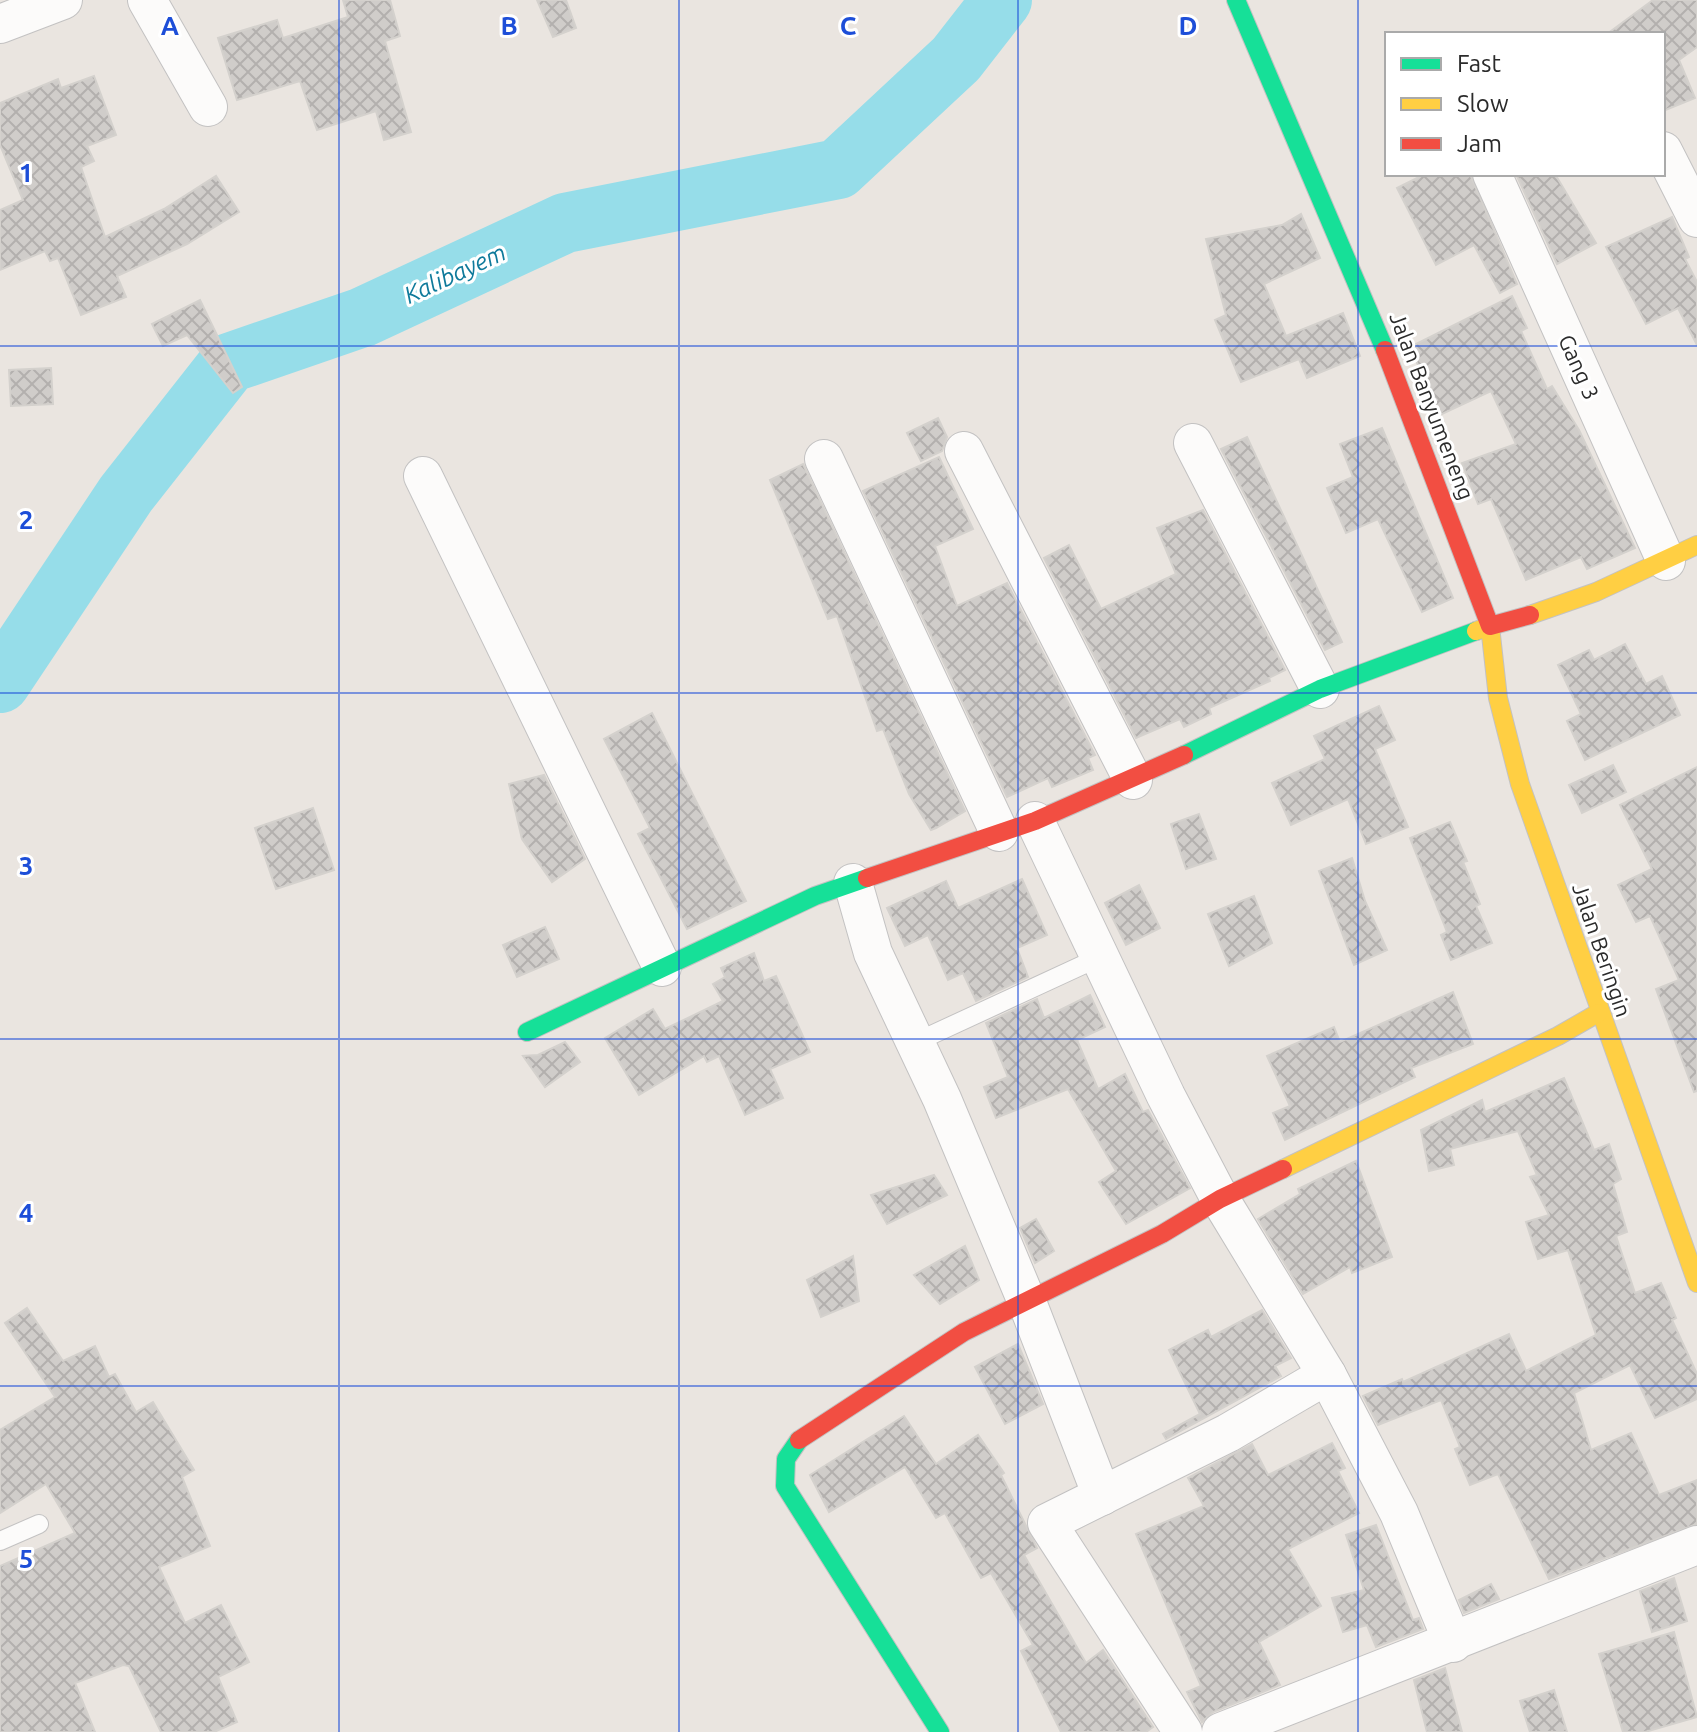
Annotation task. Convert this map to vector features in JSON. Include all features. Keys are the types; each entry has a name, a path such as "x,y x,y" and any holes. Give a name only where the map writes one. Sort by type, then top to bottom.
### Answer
{"street":[{"path":"0,24 63,0"},
{"path":"147,0 208,107"},
{"name":"Jalan Banyumeneng","path":"1236,0 1365,300 1490,626"},
{"path":"1665,154 1692,195"},
{"name":"Gang 3","path":"1493,176 1682,553"},
{"path":"1193,443 1320,689"},
{"path":"964,451 1133,780"},
{"path":"824,459 999,832"},
{"path":"423,476 662,967"},
{"path":"527,1032 815,896 1035,821 1133,780 1320,689 1490,626 1562,608 1682,553"},
{"name":"Jalan Beringin","path":"1490,626 1498,698 1520,784 1598,1013 1697,1283"},
{"path":"1035,821 1220,1199 1327,1375 1399,1513 1453,1643"},
{"path":"853,883 873,953 942,1099 1027,1302 1102,1496"},
{"path":"940,1732 880,1632 802,1517 785,1486 786,1459 801,1438 964,1332 1162,1234 1220,1199 1558,1036 1598,1013"},
{"path":"1183,1732 1047,1523 1228,1433 1327,1375"},
{"path":"1221,1732 1697,1545"}],"lane":[{"path":"914,1043 1100,957"},
{"path":"0,1541 39,1524"}],"building":[{"path":"343,0 390,0 400,36 385,41 411,132 384,140 376,111 317,130 300,81 237,100 218,38 277,20 283,38 348,17"},
{"path":"537,0 566,0 576,28 553,37"},
{"path":"1653,0 1697,0 1697,47 1679,60 1695,98 1665,110 1665,32 1610,32"},
{"path":"94,76 116,135 87,146 94,161 81,167 105,237 164,209 216,176 239,212 187,244 117,276 126,297 81,315 58,258 50,261 45,251 0,270 0,210 23,200 0,145 0,103 58,79 61,88"},
{"path":"1421,176 1471,176 1517,284 1500,293 1474,245 1436,265 1397,188"},
{"path":"1517,176 1556,176 1596,243 1557,264"},
{"path":"1301,214 1320,258 1264,284 1286,336 1343,313 1360,356 1307,378 1299,359 1241,382 1215,320 1226,315 1206,239 1282,225"},
{"path":"1672,217 1689,257 1685,259 1697,282 1697,345 1678,308 1646,324 1606,247"},
{"path":"1512,296 1527,328 1521,331 1547,389 1552,386 1579,430 1635,548 1587,569 1581,557 1526,580 1491,499 1478,504 1462,463 1516,444 1491,391 1440,415 1410,347"},
{"path":"200,300 242,387 233,393 187,335 163,346 152,324"},
{"path":"51,368 53,404 11,406 9,370"},
{"path":"938,418 947,437 942,451 921,461 907,433"},
{"path":"1382,428 1453,598 1422,612 1378,519 1346,533 1327,488 1353,477 1340,444"},
{"path":"1247,437 1342,642 1325,650 1221,449"},
{"path":"939,457 973,529 935,546 957,606 1007,583 1095,755 1088,758 1093,770 1052,787 1048,778 1007,797 863,491"},
{"path":"803,464 965,811 931,830 909,794 883,729 877,731 837,616 828,619 770,480"},
{"path":"1203,510 1285,670 1269,678 1270,681 1209,708 1211,714 1184,727 1180,719 1136,738 1044,558 1069,545 1101,609 1176,574 1157,528"},
{"path":"1625,644 1646,684 1662,676 1680,715 1585,760 1567,721 1581,714 1558,665 1589,650 1594,660"},
{"path":"1379,706 1395,740 1375,749 1408,827 1366,844 1348,799 1291,825 1272,783 1325,759 1314,736"},
{"path":"652,713 746,901 687,929 638,834 650,828 604,739"},
{"path":"1613,765 1626,792 1582,813 1569,785"},
{"path":"1697,767 1697,1091 1694,1092 1656,989 1679,980 1650,916 1636,922 1618,885 1652,869 1620,805"},
{"path":"544,775 585,859 552,882 522,839 509,784"},
{"path":"313,808 334,870 276,889 255,828"},
{"path":"1199,814 1216,859 1186,869 1171,824"},
{"path":"1450,822 1467,861 1463,862 1480,904 1476,906 1492,943 1451,960 1441,935 1447,932 1410,838"},
{"path":"1352,858 1365,901 1387,950 1354,965 1319,871"},
{"path":"1022,879 1047,935 1017,948 1028,977 976,1001 963,973 948,980 928,935 905,946 887,908 946,881 958,908"},
{"path":"1139,885 1160,928 1126,945 1105,903"},
{"path":"1254,896 1272,943 1229,966 1208,914"},
{"path":"545,927 559,959 517,977 503,945"},
{"path":"754,953 764,981 776,976 810,1052 770,1069 783,1098 745,1115 719,1056 707,1062 704,1056 639,1095 605,1038 653,1009 665,1029 723,1001 713,984 725,977 721,968"},
{"path":"1453,992 1473,1044 1411,1068 1415,1077 1285,1140 1273,1113 1290,1106 1267,1056 1334,1027 1340,1042"},
{"path":"1090,995 1105,1027 1077,1040 1098,1089 1125,1074 1143,1112 1148,1110 1190,1188 1126,1224 1099,1182 1116,1171 1068,1089 996,1118 984,1087 1008,1077 986,1023 1037,999 1044,1018"},
{"path":"565,1042 580,1062 545,1087 523,1056 538,1055"},
{"path":"1564,1078 1594,1150 1609,1144 1621,1179 1613,1184 1627,1232 1616,1236 1635,1293 1661,1283 1676,1318 1672,1320 1697,1374 1697,1399 1655,1418 1630,1365 1574,1393 1591,1450 1631,1433 1659,1495 1697,1480 1697,1524 1549,1579 1498,1474 1470,1485 1455,1449 1460,1447 1441,1400 1378,1425 1363,1396 1402,1379 1403,1382 1509,1334 1526,1371 1596,1335 1568,1250 1538,1259 1526,1222 1549,1215 1530,1177 1537,1175 1518,1131 1450,1149 1454,1165 1429,1171 1421,1130 1482,1100 1485,1112"},
{"path":"1356,1161 1392,1257 1352,1273 1350,1267 1303,1294 1258,1219 1300,1194 1298,1189"},
{"path":"934,1175 947,1195 887,1224 871,1195"},
{"path":"1036,1219 1054,1251 1035,1263 1020,1228"},
{"path":"965,1246 979,1280 940,1304 914,1275"},
{"path":"853,1256 859,1301 821,1317 807,1280"},
{"path":"27,1308 63,1361 95,1346 109,1377 115,1374 136,1412 153,1402 194,1470 182,1477 210,1546 159,1567 185,1623 221,1605 249,1662 218,1677 237,1722 214,1732 161,1732 129,1666 123,1665 75,1683 95,1732 0,1732 0,1566 75,1533 46,1484 0,1513 0,1430 55,1397 5,1323"},
{"path":"1262,1310 1291,1358 1275,1366 1281,1376 1166,1439 1163,1434 1200,1414 1169,1350 1208,1330 1211,1337"},
{"path":"1018,1344 1043,1404 1005,1424 975,1367"},
{"path":"904,1416 936,1464 978,1435 1004,1473 1001,1475 1037,1548 1024,1555 1086,1663 1103,1650 1153,1727 1146,1732 1061,1732 1021,1651 1033,1645 991,1573 981,1578 945,1513 936,1518 905,1467 829,1512 810,1475"},
{"path":"1332,1443 1345,1468 1338,1471 1359,1513 1288,1549 1321,1606 1259,1642 1280,1685 1213,1712 1202,1722 1187,1692 1201,1686 1136,1534 1204,1506 1188,1478 1252,1444 1268,1475"},
{"path":"1376,1525 1413,1620 1419,1618 1423,1629 1376,1647 1367,1625 1343,1632 1332,1598 1364,1590 1346,1535"},
{"path":"1674,1578 1687,1621 1652,1632 1640,1591"},
{"path":"1491,1584 1499,1599 1464,1613 1459,1600"},
{"path":"1674,1632 1697,1717 1645,1732 1623,1732 1599,1654"},
{"path":"1445,1668 1462,1732 1427,1732 1414,1680"},
{"path":"1554,1690 1567,1732 1530,1732 1520,1701"}],"waterway":[{"name":"Kalibayem","path":"0,683 126,494 229,363 363,317 565,223 838,169 956,59 1002,0"}],"traffic: fast":[{"path":"1236,0 1385,350"},
{"path":"1184,755 1320,689 1476,631"},
{"path":"527,1032 815,896 867,878"},
{"path":"799,1440 786,1459 785,1486 940,1732"}],"traffic: slow":[{"path":"1530,615 1596,592 1697,545"},
{"path":"1476,631 1490,626 1498,698 1520,784 1697,1283"},
{"path":"1283,1169 1558,1036 1598,1013"}],"traffic: jam":[{"path":"1385,350 1490,626 1530,615"},
{"path":"867,878 1035,821 1184,755"},
{"path":"799,1440 964,1332 1162,1234 1220,1199 1283,1169"}]}
